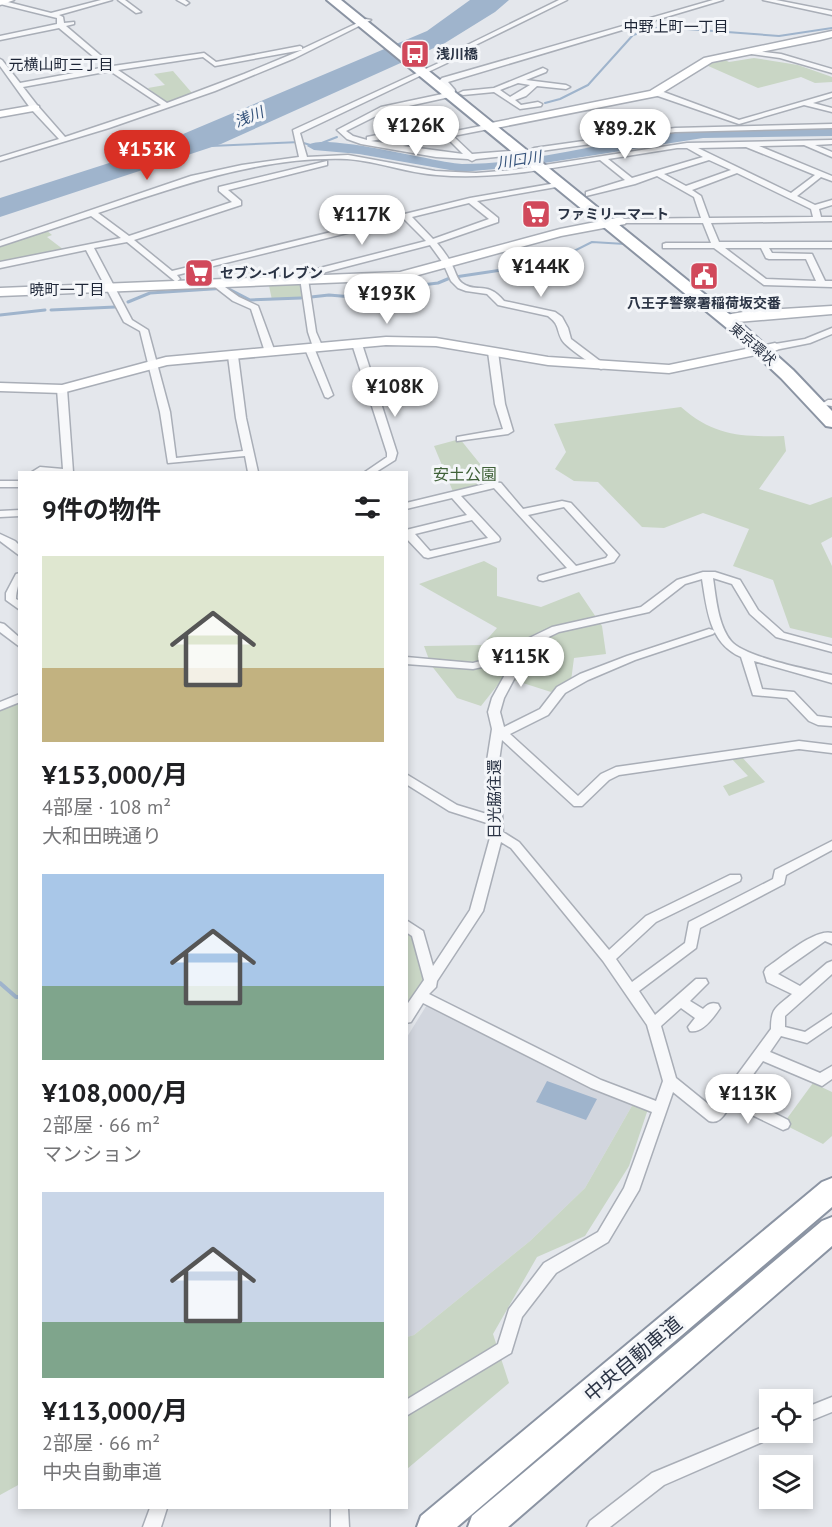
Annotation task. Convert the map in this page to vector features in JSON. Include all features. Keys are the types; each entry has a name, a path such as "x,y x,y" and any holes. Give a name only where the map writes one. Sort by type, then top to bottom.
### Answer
{"highway":[{"name":"東京環状","path":"333,0 457,93 538,159 589,194 615,222"},
{"name":"東京環状","path":"343,0 366,23"},
{"name":"東京環状","path":"425,69 445,80 457,93"},
{"name":"東京環状","path":"538,159 562,184 615,222 767,348 800,370 831,405"},
{"name":"東京環状","path":"767,348 832,422"},
{"name":"中央自動車道","path":"433,1527 832,1190"},
{"name":"中央自動車道","path":"484,1527 832,1229"}],"street":[{"path":"0,2 9,0"},
{"path":"54,14 109,0"},
{"path":"121,0 138,12"},
{"path":"303,158 295,135 298,130 361,102 564,0"},
{"path":"445,80 720,0"},
{"path":"766,0 832,13"},
{"path":"803,7 811,0"},
{"path":"0,2 60,17 61,26 111,68 167,106"},
{"path":"0,38 72,23"},
{"path":"0,159 167,106 279,63 366,23"},
{"path":"20,85 62,73 204,55 215,64 301,48 340,32"},
{"path":"392,146 658,93 696,65 832,34"},
{"path":"746,52 781,56 832,71"},
{"path":"518,60 543,70 495,90 457,93 381,111 341,131 350,139 442,157 472,159 602,158 687,145 832,142"},
{"path":"0,61 35,108 64,140"},
{"path":"518,81 534,85 566,87"},
{"path":"510,100 523,94 534,85"},
{"path":"495,90 520,107 538,104"},
{"path":"658,93 737,124 832,95"},
{"path":"361,102 381,111"},
{"path":"804,103 832,110"},
{"path":"0,114 35,108"},
{"path":"336,114 357,121"},
{"path":"365,142 442,124 472,159"},
{"path":"0,244 204,176 242,167 303,158 348,157 456,175 496,174 538,159 664,131 737,124 832,126"},
{"path":"803,142 832,155"},
{"path":"745,143 832,179"},
{"path":"687,145 815,208 832,202"},
{"path":"222,189 348,157"},
{"path":"589,194 710,157"},
{"path":"602,158 632,182"},
{"path":"686,189 739,171"},
{"path":"659,174 698,196 716,245 764,282 827,284"},
{"path":"792,196 819,175"},
{"path":"0,265 128,239 238,203 204,176"},
{"path":"170,274 470,200 562,184"},
{"path":"304,278 323,270 432,242 495,220 470,200"},
{"path":"815,208 817,218"},
{"path":"93,213 128,239 183,286"},
{"path":"407,217 432,242 448,264 453,279 463,288 495,294 501,303 514,308 556,315 565,323 567,340 601,366"},
{"path":"0,292 109,287 221,287 304,278 400,276 615,222 832,219"},
{"path":"764,245 769,256 809,256 827,284"},
{"path":"666,246 832,245"},
{"path":"89,247 128,322 144,330 165,412 171,462 248,453"},
{"path":"304,278 314,349 328,395"},
{"path":"221,287 255,308 270,352"},
{"path":"732,318 832,310"},
{"path":"0,387 62,389 154,364 357,344 416,341 601,366 678,368 807,341 832,331"},
{"path":"357,344 392,453 392,458 372,471"},
{"path":"460,439 508,431 500,404 493,352"},
{"path":"233,356 253,471"},
{"path":"62,389 68,471"},
{"path":"0,484 18,484"},
{"path":"408,506 497,485 574,570"},
{"path":"454,494 495,539 428,555 408,533 474,516"},
{"path":"521,513 562,504 567,505 614,555 610,560 543,578"},
{"path":"0,514 18,513"},
{"path":"0,537 11,543 18,551"},
{"path":"707,574 714,611 729,646 746,654 832,679"},
{"path":"411,658 472,666 487,663 556,628 638,612 690,577 707,574 727,577 736,582 754,612 780,635 832,649"},
{"path":"18,579 10,593 11,600 18,605"},
{"path":"0,626 18,642"},
{"path":"709,632 631,658 584,677 561,690 544,712 500,731 578,803 604,777 616,771 799,745 832,749"},
{"name":"日光脇往還","path":"420,996 431,983 476,911 497,827 498,806 493,761 500,731 494,712 498,698 531,639"},
{"path":"746,654 757,692 790,695 819,724 832,722"},
{"path":"0,706 18,699"},
{"path":"408,779 453,808 497,827 514,845 632,989 654,1024 670,1081 714,1117 778,1030 778,1014 832,966"},
{"path":"632,989 691,945 694,925 779,880 780,873 832,845"},
{"path":"608,958 651,920 735,878"},
{"path":"408,926 418,934 431,983"},
{"path":"801,992 772,978 771,972 821,937 827,936 832,939"},
{"path":"654,1024 701,983"},
{"path":"408,1015 420,996 596,1084 660,1109"},
{"path":"680,1001 704,1017"},
{"path":"778,1030 807,1038 832,1019"},
{"path":"760,1054 822,1080 832,1071"},
{"path":"408,1408 505,1347 515,1314 550,1268 603,1237 631,1190 670,1081"},
{"path":"728,1097 783,1124"},
{"path":"813,1412 832,1404"},
{"path":"596,1527 658,1479 759,1436"},
{"path":"152,1527 159,1509"},
{"path":"340,1509 340,1527"}],"shaded area":[{"path":"428,1003 491,1033 573,1079 633,1104 585,1188 530,1241 414,1335 408,1337 408,1035"}],"green space":[{"path":"754,58 798,65 832,77 832,82 815,83 801,77 758,88 706,65 723,59 729,62"},
{"path":"173,71 192,93 165,103 148,88 165,85 154,74"},
{"path":"46,230 52,235 47,237 64,250 0,264 0,245"},
{"path":"304,278 306,298 272,300 268,281"},
{"path":"681,407 705,424 729,433 784,436 786,451 759,489 810,505 832,497 832,537 821,543 832,566 832,638 790,628 773,580 733,566 749,529 703,513 664,528 642,527 598,482 574,481 555,469 566,452 554,424"},
{"name":"安土公園","path":"460,439 497,485 454,494 434,446"},
{"path":"484,561 497,568 497,596 541,607 579,592 602,626 606,654 574,658 571,681 551,692 504,677 481,706 457,698 431,665 424,646 482,645 497,628 419,584"},
{"path":"18,698 18,1485 0,1495 0,706"},
{"path":"739,754 765,782 729,796 723,786 748,776 729,756"},
{"path":"408,925 418,934 427,978 408,1007"},
{"path":"813,1083 832,1092 832,1136 823,1144 783,1124"},
{"path":"633,1104 648,1109 629,1166 585,1236 537,1257 493,1334 509,1383 408,1468 408,1337 414,1335 530,1241 585,1188"}],"water":[{"name":"浅川","path":"470,0 509,0 495,12 445,43 221,144 0,217 0,198 131,156 427,31"},
{"path":"547,1081 597,1099 586,1120 536,1102"}],"waterway":[{"path":"545,103 560,99 588,85 633,35 660,27 779,36 832,28"},
{"name":"川口川","path":"314,146 359,150 461,168 519,163 665,138 703,134 832,132"},
{"name":"川口川","path":"211,146 300,142 314,146 337,137"},
{"path":"562,257 592,242 625,244"},
{"path":"455,277 549,263 564,255"},
{"path":"311,297 329,295 364,298 406,287 438,283 450,278"},
{"path":"128,302 150,293 227,288 250,300 301,298"},
{"path":"51,310 115,307"},
{"path":"0,315 45,310"},
{"path":"0,983 18,997"}],"place":[{"name":"浅川橋","path":"415,54"},
{"name":"ファミリーマート","path":"536,214"},
{"name":"セブン-イレブン","path":"199,273"},
{"name":"八王子警察署稲荷坂交番","path":"704,276"}],"district":[{"name":"中野上町一丁目","path":"676,27"},
{"name":"元横山町三丁目","path":"61,65"},
{"name":"暁町一丁目","path":"67,290"}]}
